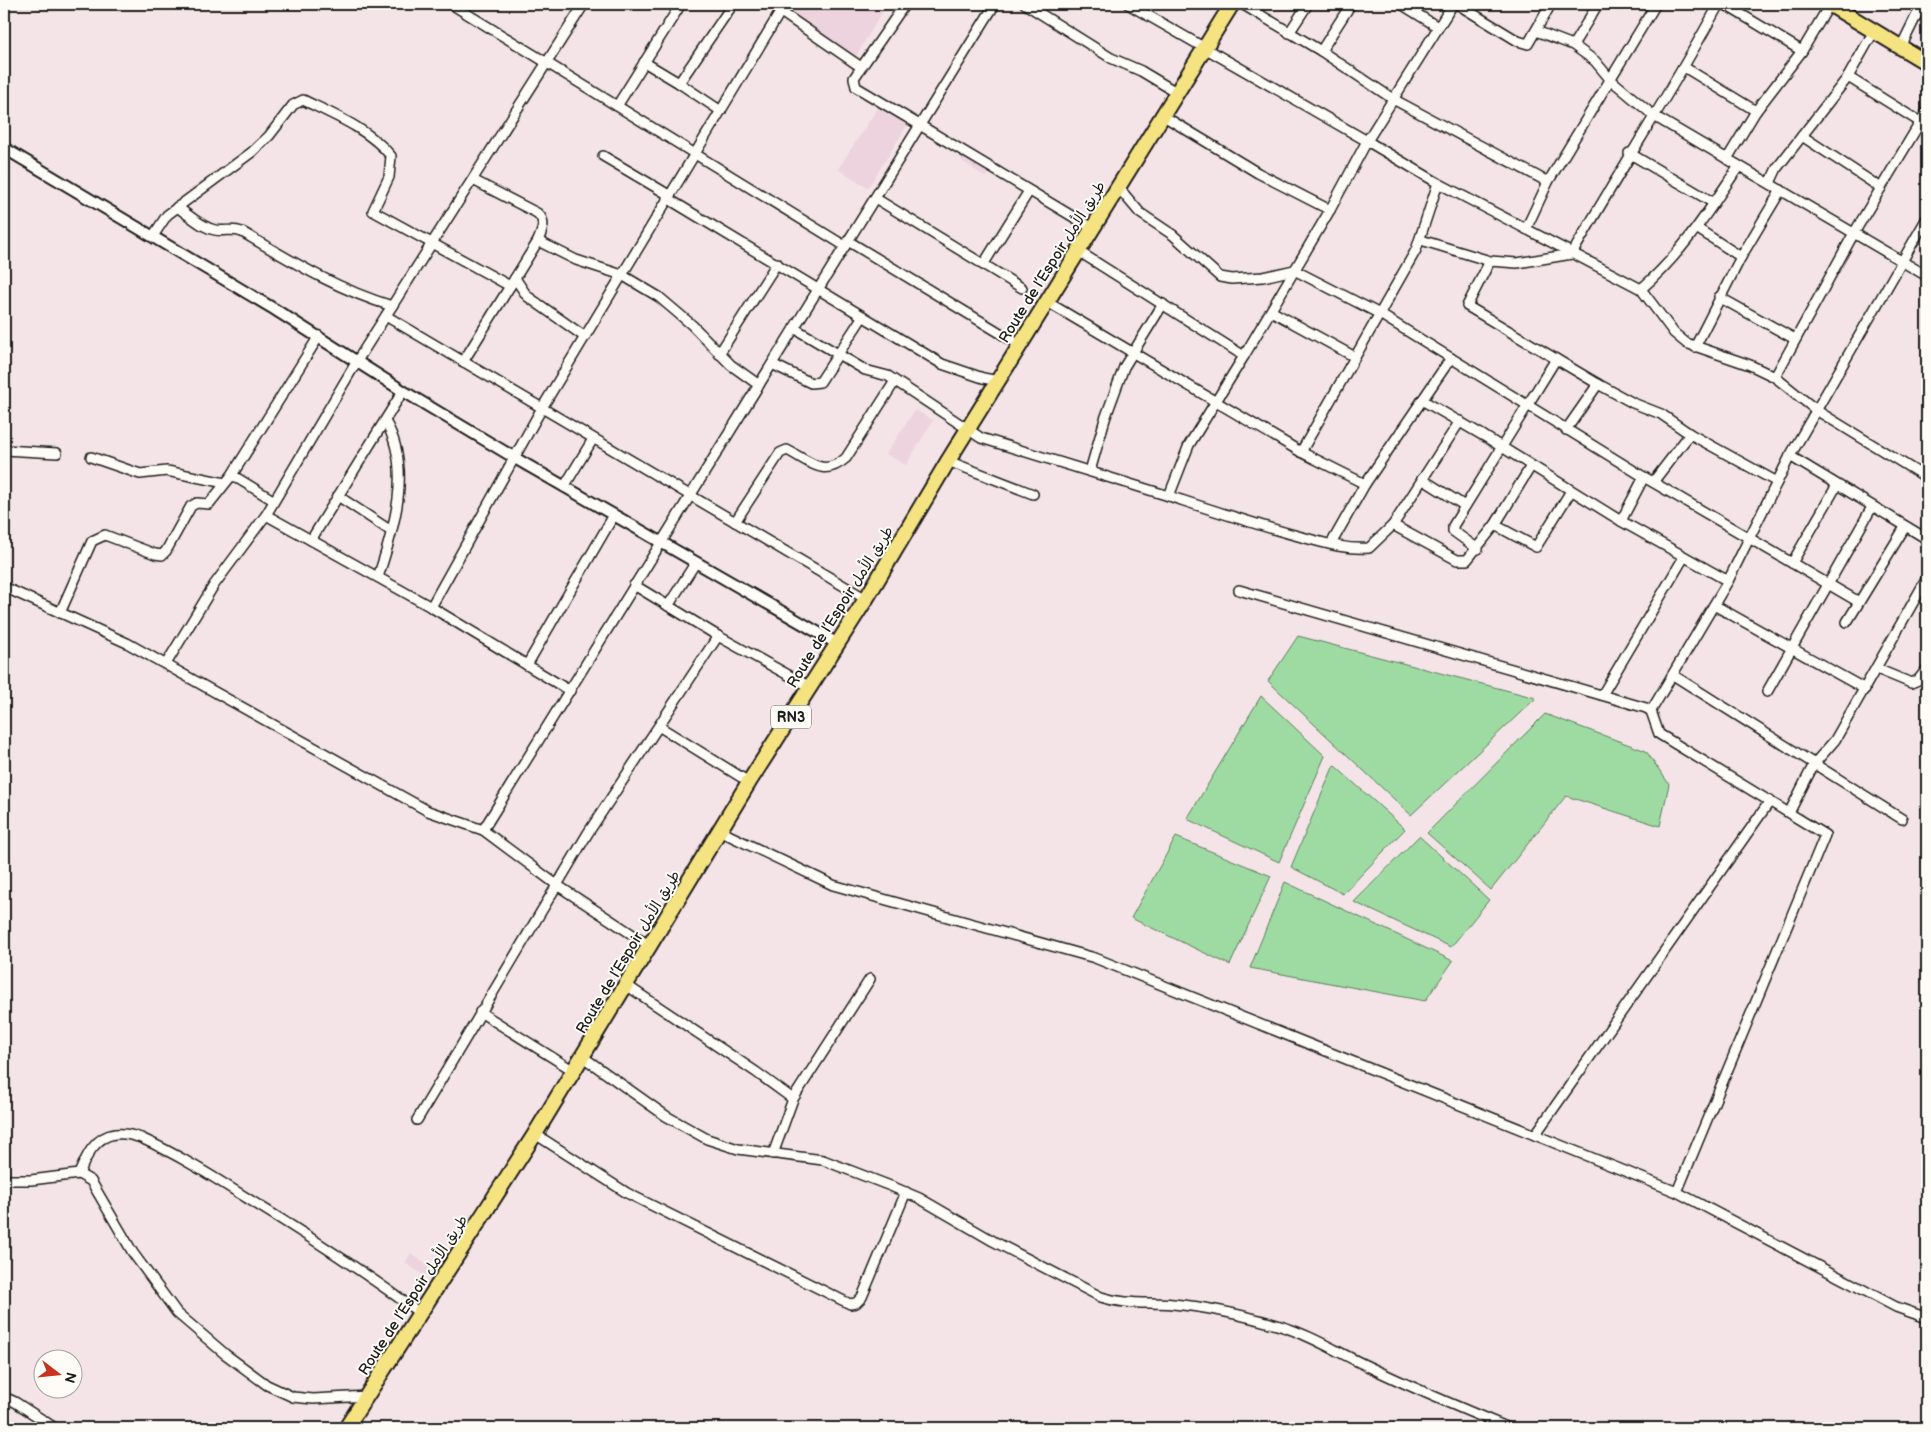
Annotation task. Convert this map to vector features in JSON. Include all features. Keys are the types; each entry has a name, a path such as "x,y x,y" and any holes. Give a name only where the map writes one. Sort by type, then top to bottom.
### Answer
{"main road":[{"name":"Route de l’Espoir طريق الأمل","path":"346,1428 422,1314 583,1057 749,782 866,600 967,430 1232,4"},
{"path":"1836,5 1874,31 1927,63"}],"street":[{"path":"451,4 694,154 1020,346"},
{"path":"166,664 214,585 266,515 273,500 357,361 473,180 545,62 584,4"},
{"path":"617,106 681,4"},
{"path":"679,83 733,4"},
{"path":"905,4 861,67 853,81 856,87 922,124 1092,228"},
{"path":"483,830 995,4"},
{"path":"1025,4 1112,58 1176,92"},
{"path":"1128,4 1367,141 1438,184 1641,289 1674,333 1695,346 1750,365 1775,377 1816,410 1927,478"},
{"path":"1242,4 1321,51 1393,99 1548,182"},
{"path":"1289,33 1308,4"},
{"path":"1321,51 1351,4"},
{"path":"1402,4 1438,27"},
{"path":"1169,496 1189,445 1271,311 1330,210 1367,141 1452,4"},
{"path":"1457,4 1524,43 1530,41 1551,4"},
{"path":"1573,45 1598,4"},
{"path":"1526,229 1548,182 1656,4"},
{"path":"1572,254 1630,153 1684,67 1719,4"},
{"path":"1724,4 1802,51"},
{"path":"1901,47 1922,4"},
{"path":"1727,159 1756,111 1836,5"},
{"path":"431,607 542,408 783,8 861,67"},
{"path":"1536,31 1573,45 1595,61 1610,79 1654,116 1770,182 1927,276"},
{"path":"1770,182 1777,168 1848,77 1874,31"},
{"path":"644,62 721,111"},
{"path":"1684,67 1756,111"},
{"path":"1848,77 1920,122"},
{"path":"153,236 167,216 252,152 269,136 292,104 303,100 365,132 380,143 391,156 389,177 373,211 432,244 513,282 527,296 585,337"},
{"path":"1775,377 1854,232 1927,111"},
{"path":"1162,115 1249,168 1330,210"},
{"path":"1802,136 1881,188"},
{"path":"4,148 153,236 318,336 403,391 564,487 838,644"},
{"path":"1630,153 1714,203"},
{"path":"603,156 942,364 983,378 999,381"},
{"path":"1641,289 1668,264 1698,228 1739,166"},
{"path":"463,362 538,241 543,225 541,217 473,180"},
{"path":"1301,452 1421,240 1438,184"},
{"path":"1118,187 1140,213 1173,235 1220,277 1232,280 1264,277 1294,270 1378,313 1644,477 1859,602"},
{"path":"983,265 1029,190"},
{"path":"1695,346 1740,257 1781,190"},
{"path":"875,198 1022,288"},
{"path":"178,207 206,226 215,230 233,229 242,232 317,277 392,306"},
{"path":"1651,711 1728,581 1790,456 1927,218"},
{"path":"1698,228 1740,257"},
{"path":"1421,240 1490,260 1516,263 1572,254"},
{"path":"538,241 576,260 622,276 659,297 692,325 719,354 759,385"},
{"path":"1078,250 1244,356"},
{"path":"1490,260 1466,306 1598,384 1632,403 1661,414 1690,434 1777,482"},
{"path":"719,354 777,263"},
{"path":"1719,297 1795,340"},
{"path":"1090,471 1105,419 1131,352 1163,304"},
{"path":"1054,306 1301,452 1365,484"},
{"path":"1271,311 1355,357"},
{"path":"386,316 866,600"},
{"path":"772,364 811,383 820,382 863,316"},
{"path":"794,328 838,356 865,370 884,374 967,430 989,441 1090,471 1251,523 1357,549 1369,548 1393,525 1460,421"},
{"path":"60,613 92,541 99,536 112,537 162,555 166,551 191,506 197,503 209,504 232,475 318,336"},
{"path":"1331,544 1365,484 1451,358"},
{"path":"1478,549 1453,530 1465,506 1556,359"},
{"path":"735,522 780,453 787,450 824,469 834,468 846,458 895,381"},
{"path":"1566,430 1598,384"},
{"path":"311,540 403,391"},
{"path":"1422,400 1503,447 1621,521 1728,581"},
{"path":"378,577 391,531 397,500 399,461 395,441 385,421"},
{"path":"1653,482 1690,434"},
{"path":"564,487 593,439"},
{"path":"4,450 57,453"},
{"path":"91,456 140,474 168,471 225,483"},
{"path":"1790,456 1927,539"},
{"path":"948,461 1033,494"},
{"path":"1393,525 1461,562 1472,557 1478,549 1531,466"},
{"path":"232,475 273,500"},
{"path":"1621,521 1644,477"},
{"path":"1422,479 1465,506"},
{"path":"1792,563 1837,485"},
{"path":"1495,525 1536,547 1571,491"},
{"path":"338,496 391,531"},
{"path":"1767,692 1872,507"},
{"path":"266,515 431,607 570,692"},
{"path":"527,665 614,515"},
{"path":"1847,622 1905,527"},
{"path":"1602,696 1684,556"},
{"path":"668,606 696,562"},
{"path":"1789,813 1814,764 1835,740 1927,578"},
{"path":"634,585 718,636 810,687"},
{"path":"4,587 113,636 428,810 483,830 557,884 650,946"},
{"path":"1239,590 1651,711"},
{"path":"1714,605 1865,689"},
{"path":"416,1120 588,833 660,727 718,636"},
{"path":"1876,669 1911,684 1918,680 1927,669"},
{"path":"1674,675 1902,819"},
{"path":"1651,711 1659,734 1824,835 1677,1192"},
{"path":"660,727 749,782"},
{"path":"1535,1135 1770,801"},
{"path":"720,831 832,885 1095,958 1677,1192 1896,1307 1927,1318"},
{"path":"773,1154 793,1099 870,979"},
{"path":"626,986 756,1072 793,1099"},
{"path":"480,1012 574,1071"},
{"path":"583,1057 637,1097 688,1130 719,1144 773,1154 823,1160 906,1192 993,1241 1101,1297 1127,1303 1172,1304 1220,1311 1278,1325 1332,1346 1437,1398 1509,1428"},
{"path":"79,1174 88,1152 102,1138 113,1134 140,1137 214,1178 309,1236 422,1314"},
{"path":"535,1134 627,1193 850,1304 856,1304 862,1297 906,1192"},
{"path":"4,1180 31,1180 79,1174 92,1181 133,1253 178,1313 225,1354 268,1385 294,1397 314,1399 367,1396"},
{"path":"4,1397 55,1428"}],"shaded area":[{"path":"799,4 887,4 852,63 787,24"},
{"path":"879,106 910,121 868,188 838,169"},
{"path":"964,153 989,170 986,178 961,160"},
{"path":"915,410 933,420 906,465 886,454"},
{"path":"411,1253 430,1268 425,1276 405,1263"}],"green space":[{"path":"1298,636 1536,698 1411,815 1268,681"},
{"path":"1261,696 1325,756 1279,862 1187,819"},
{"path":"1545,714 1646,751 1669,784 1660,826 1566,796 1491,890 1427,833"},
{"path":"1334,765 1405,829 1343,894 1291,867"},
{"path":"1419,836 1489,900 1451,947 1354,902"},
{"path":"1176,837 1271,876 1230,965 1131,918"},
{"path":"1285,882 1453,961 1425,1001 1250,968"}]}
